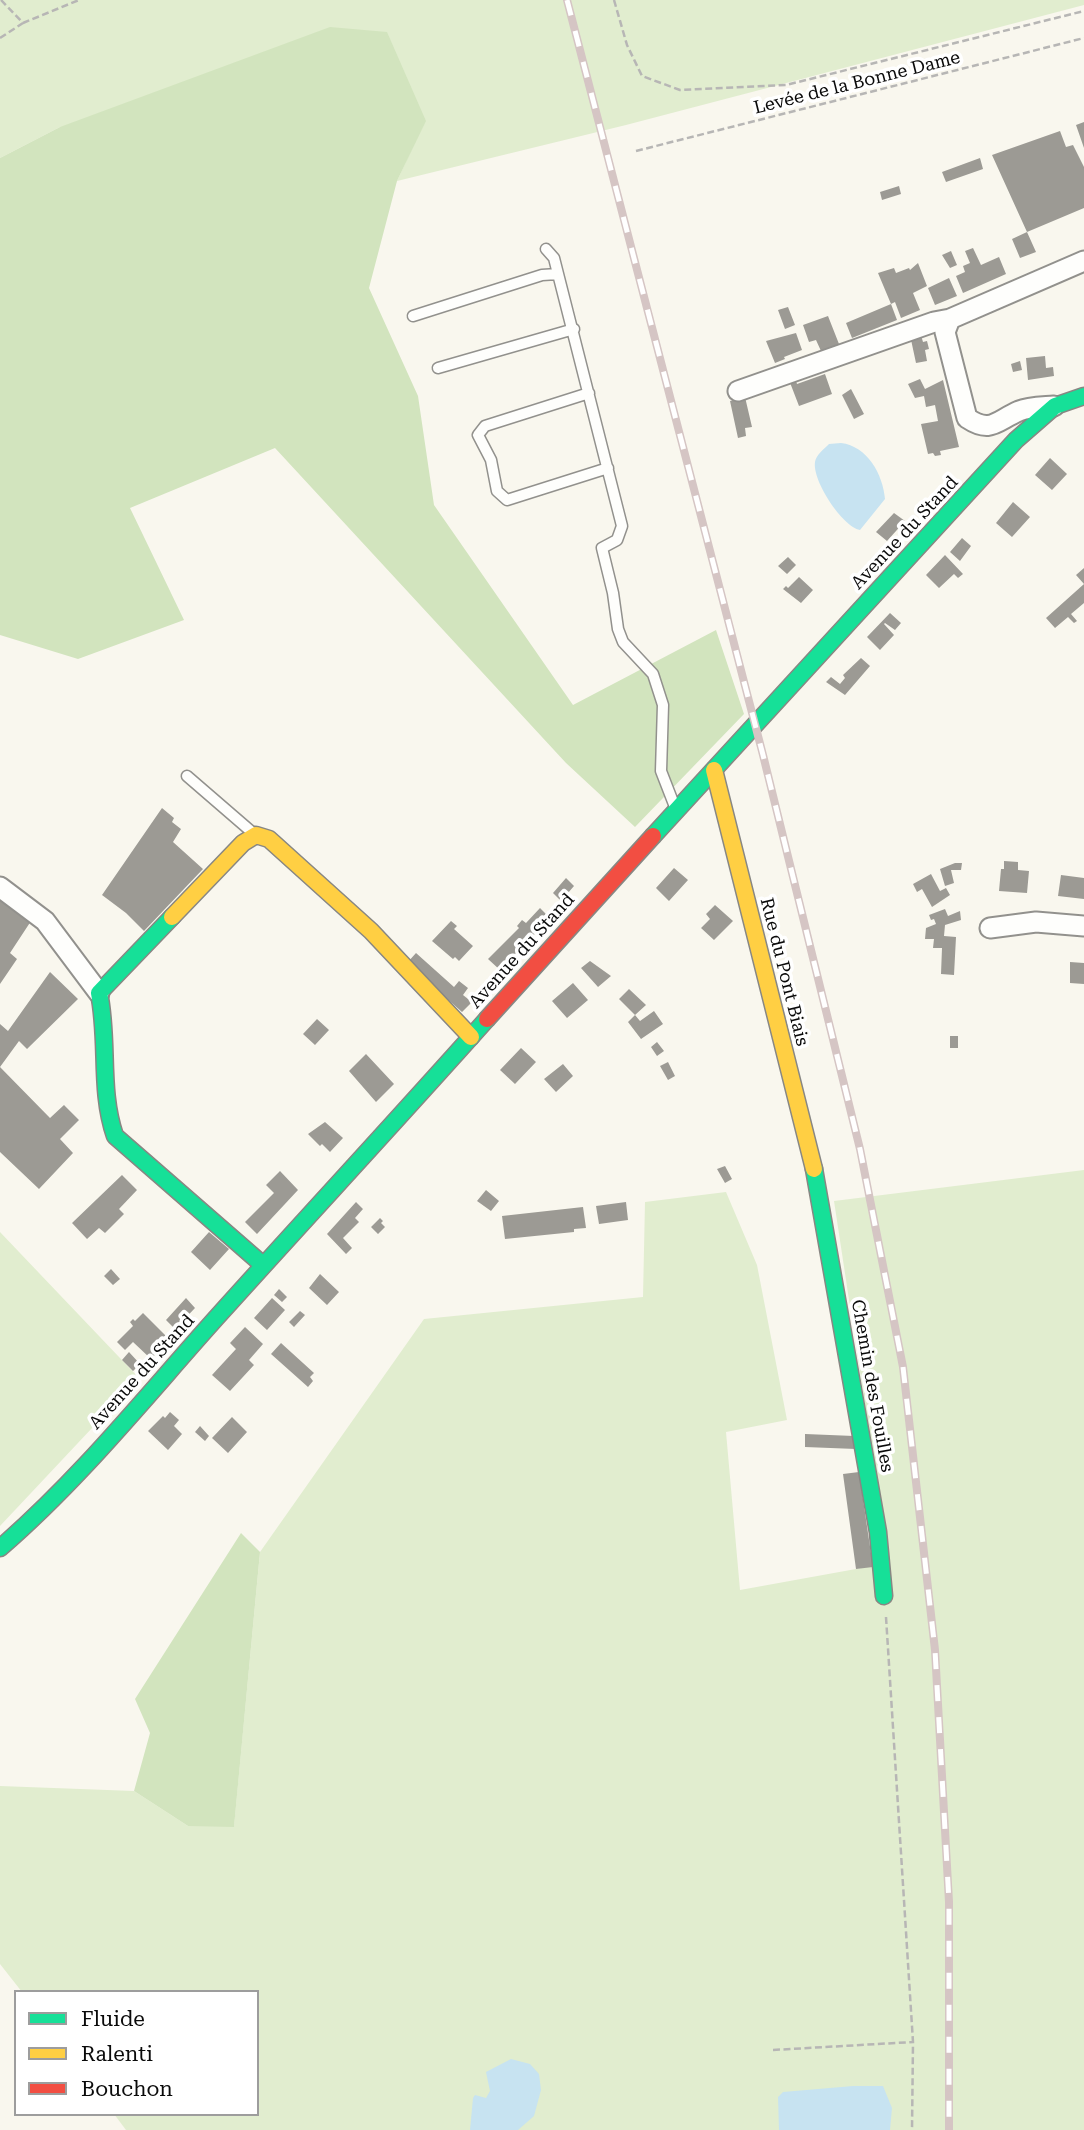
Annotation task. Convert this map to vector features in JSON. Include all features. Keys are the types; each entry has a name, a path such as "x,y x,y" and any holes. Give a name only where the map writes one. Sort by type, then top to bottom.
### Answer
{"street":[{"path":"738,391 934,322 950,319 1084,261"},
{"path":"950,319 945,332 967,418 979,426 993,425 1021,410 1055,406"},
{"name":"Avenue du Stand","path":"0,1548 29,1523 102,1445 347,1172 404,1113 1016,440 1055,406 1084,396"},
{"name":"Rue du Pont Biais","path":"714,770 818,1183"},
{"path":"99,993 243,843 256,835 269,839 371,931 471,1037"},
{"path":"0,887 46,921 99,993 105,1028 107,1119 115,1136 263,1265"},
{"path":"990,928 1036,922 1084,926"},
{"name":"Chemin des Fouilles","path":"818,1183 878,1532 884,1596"}],"lane":[{"path":"546,249 554,258 574,328 622,526 617,540 602,548 618,629 623,642 653,674 663,705 661,771 677,810"},
{"path":"414,316 542,275 558,274"},
{"path":"438,368 574,328"},
{"path":"589,393 485,426 478,435 491,460 497,491 507,500 608,468"},
{"path":"187,776 256,835"}],"path":[{"path":"1,0 23,23"},
{"path":"0,38 23,23 79,0"},
{"path":"614,0 627,46 642,76 680,90 786,85 1084,11"},
{"name":"Levée de la Bonne Dame","path":"636,151 1084,38"},
{"path":"884,1596 914,2042 912,2130"},
{"path":"774,2050 914,2042"}],"green space":[{"path":"0,0 1084,0 1084,5 626,125 397,181 425,121 60,127 0,158"},
{"path":"330,27 387,32 426,121 397,181 369,288 418,396 434,505 573,705 716,630 744,714 635,827 566,763 275,448 130,508 184,620 78,659 0,635 0,158 60,127"},
{"path":"1084,1170 1084,2130 126,2130 116,2116 259,2116 259,1990 20,1990 0,1964 0,1786 134,1791 188,1826 234,1826 260,1552 424,1319 643,1297 645,1202 726,1192 757,1265 787,1420 726,1432 740,1590 889,1563 834,1201"},
{"path":"0,1232 139,1378 0,1526"},
{"path":"241,1533 260,1552 234,1827 188,1826 134,1791 150,1733 135,1699"}],"water":[{"path":"841,443 866,455 877,471 884,490 885,499 860,530 845,521 830,502 815,470 815,462 820,452 829,444"},
{"path":"511,2059 530,2064 539,2074 541,2090 534,2116 518,2130 470,2130 473,2098 475,2095 486,2098 490,2091 486,2072"},
{"path":"883,2086 892,2108 890,2130 779,2130 778,2097 783,2092"}],"building":[{"path":"1084,122 1084,148 1076,125"},
{"path":"1060,131 1066,147 1073,145 1084,167 1084,208 1027,232 992,155"},
{"path":"980,158 983,169 946,182 942,172"},
{"path":"899,186 901,194 882,200 880,192"},
{"path":"1027,232 1036,252 1020,258 1012,239"},
{"path":"973,248 981,265 999,257 1006,274 963,293 956,276 965,272 963,266 970,263 965,251"},
{"path":"951,251 957,265 950,268 942,255"},
{"path":"918,263 927,286 913,293 920,310 901,318 895,302 891,304 878,273 894,268 896,273 909,268 910,270"},
{"path":"949,278 957,296 935,305 928,288"},
{"path":"891,304 897,320 852,338 846,323"},
{"path":"788,307 795,325 785,329 778,310"},
{"path":"828,316 839,344 821,351 816,340 809,342 803,325"},
{"path":"920,332 929,349 925,350 927,361 916,363 910,335"},
{"path":"796,333 802,350 775,363 766,341"},
{"path":"1045,356 1046,368 1053,367 1054,376 1028,380 1026,358"},
{"path":"1020,361 1022,370 1013,372 1011,364"},
{"path":"825,374 832,394 799,406 789,380 795,378 797,384"},
{"path":"920,379 925,389 943,380 959,447 940,451 941,455 928,454 921,424 938,421 935,405 926,407 924,396 915,398 908,384"},
{"path":"851,389 864,414 854,419 842,395"},
{"path":"745,397 752,427 745,428 746,436 738,438 730,401"},
{"path":"1050,458 1067,474 1052,490 1035,475"},
{"path":"1013,502 1030,517 1012,537 996,523"},
{"path":"894,513 905,521 887,541 876,532"},
{"path":"962,538 971,546 960,561 950,552"},
{"path":"945,555 963,574 958,578 954,574 939,588 926,575"},
{"path":"788,557 796,565 787,574 778,566"},
{"path":"1084,568 1084,584 1076,575"},
{"path":"799,577 813,590 801,603 783,589 786,586 788,588"},
{"path":"1084,584 1084,603 1071,614 1077,621 1074,623 1068,617 1055,628 1046,618"},
{"path":"890,613 901,623 895,630 884,624 894,635 880,650 867,637"},
{"path":"861,658 870,666 845,695 826,682 831,677 840,684 845,678 843,675"},
{"path":"162,808 174,818 172,822 181,829 173,842 203,869 144,931 102,895"},
{"path":"1004,861 1018,862 1018,870 1029,871 1027,893 999,891"},
{"path":"962,863 961,870 951,870 954,883 945,886 940,869"},
{"path":"674,868 688,880 669,901 656,888"},
{"path":"931,874 940,891 946,888 950,895 932,907 922,889 917,892 913,884"},
{"path":"1061,875 1084,878 1084,899 1058,896"},
{"path":"566,878 574,886 561,901 553,893"},
{"path":"0,896 33,918 10,953 17,959 0,984"},
{"path":"715,905 733,921 714,940 701,928 710,919 706,914"},
{"path":"540,908 550,918 500,970 488,959 519,928 517,926 522,920 526,923"},
{"path":"945,909 948,916 960,911 961,920 945,925 944,936 956,937 954,975 941,974 942,948 933,948 934,939 925,939 926,928 936,924 929,915"},
{"path":"451,921 457,926 454,929 473,946 459,961 432,941"},
{"path":"416,953 454,987 459,981 468,988 463,995 468,999 472,995 480,1002 477,1007 471,1003 462,1012 407,963"},
{"path":"590,961 611,976 598,987 581,968"},
{"path":"1070,962 1084,963 1084,984 1070,983"},
{"path":"50,972 78,999 27,1049 19,1041 0,1067 0,1024 8,1031"},
{"path":"573,983 588,1000 567,1018 552,1001"},
{"path":"629,989 646,1005 635,1015 619,999"},
{"path":"654,1011 663,1024 641,1039 628,1022 635,1015 640,1021"},
{"path":"317,1019 329,1030 315,1045 303,1034"},
{"path":"950,1036 958,1036 958,1048 950,1048"},
{"path":"657,1042 664,1051 657,1056 651,1047"},
{"path":"521,1048 536,1062 515,1084 500,1070"},
{"path":"366,1054 394,1084 376,1102 349,1071"},
{"path":"668,1062 675,1076 668,1080 660,1066"},
{"path":"563,1064 573,1076 556,1092 544,1079"},
{"path":"0,1067 50,1118 64,1105 79,1120 60,1139 73,1153 39,1189 0,1152"},
{"path":"325,1122 343,1138 330,1152 308,1134"},
{"path":"725,1166 732,1179 725,1183 717,1169"},
{"path":"280,1171 298,1190 257,1234 245,1222 274,1193 266,1185"},
{"path":"122,1175 137,1190 119,1209 124,1214 105,1233 99,1228 87,1239 72,1223"},
{"path":"486,1190 499,1201 491,1211 477,1201"},
{"path":"356,1202 363,1209 355,1218 359,1222 343,1238 352,1248 346,1254 327,1234"},
{"path":"626,1202 628,1220 599,1224 596,1206"},
{"path":"583,1207 586,1228 574,1229 574,1232 505,1239 502,1216"},
{"path":"380,1218 385,1227 378,1234 371,1227"},
{"path":"209,1232 229,1249 210,1270 191,1252"},
{"path":"111,1269 120,1279 113,1285 104,1276"},
{"path":"320,1274 339,1292 327,1305 309,1288"},
{"path":"279,1289 287,1297 282,1302 274,1295"},
{"path":"186,1298 195,1308 175,1329 166,1320"},
{"path":"272,1298 285,1310 267,1330 254,1318"},
{"path":"300,1311 305,1315 294,1327 289,1322"},
{"path":"143,1313 169,1339 151,1359 133,1342 125,1350 117,1342 133,1326 130,1322"},
{"path":"245,1327 263,1344 249,1360 254,1365 230,1391 212,1375 236,1349 230,1343"},
{"path":"281,1343 314,1373 310,1377 313,1381 308,1387 271,1354"},
{"path":"129,1352 140,1364 133,1371 122,1360"},
{"path":"170,1412 179,1420 174,1426 182,1434 168,1450 148,1431"},
{"path":"232,1417 247,1432 228,1453 212,1438"},
{"path":"200,1426 209,1436 205,1441 195,1432"},
{"path":"805,1434 854,1436 856,1449 805,1447"},
{"path":"859,1472 873,1567 856,1569 843,1474"}],"railway":[{"path":"567,0 763,755 860,1149 903,1367 935,1650 949,1902 949,2130"}],"traffic: fast":[{"path":"653,836 1016,440 1055,406 1084,396"},
{"path":"172,917 99,993 110,1119 115,1136 263,1265"},
{"path":"0,1548 85,1465 487,1019"},
{"path":"814,1169 878,1532 884,1596"}],"traffic: slow":[{"path":"714,770 814,1169"},
{"path":"172,917 243,843 256,835 269,839 371,931 471,1037"}],"traffic: jam":[{"path":"487,1019 653,836"}]}
